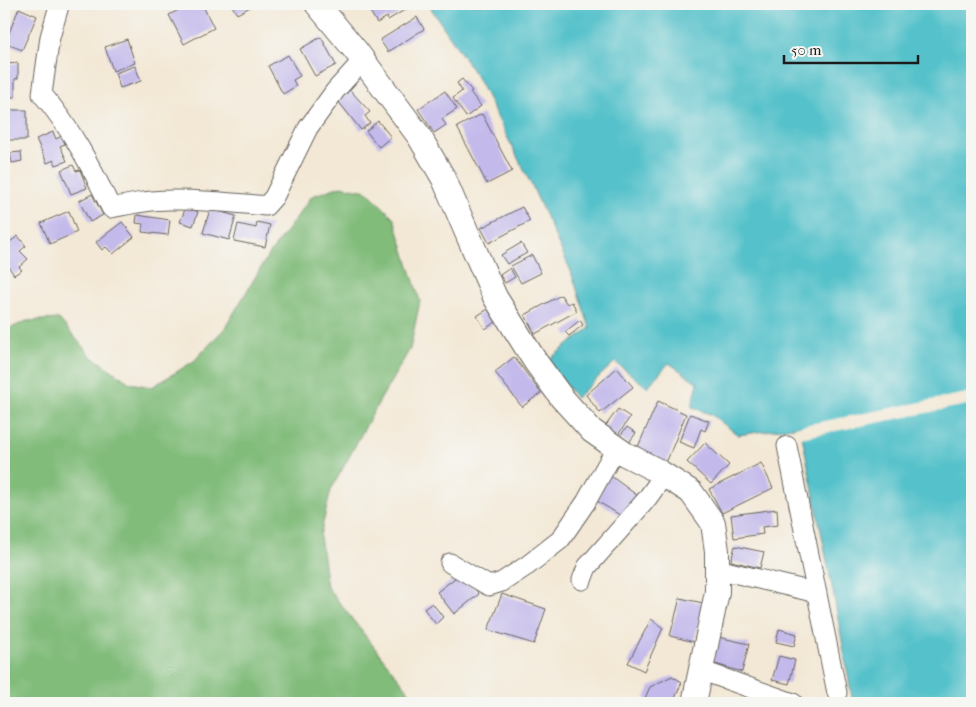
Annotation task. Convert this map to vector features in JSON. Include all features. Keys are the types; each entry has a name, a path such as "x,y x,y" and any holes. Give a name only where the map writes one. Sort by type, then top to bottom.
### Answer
{"street":[{"path":"317,4 363,60 419,136 444,179 495,296 562,398 592,431 625,454 691,492 713,523 717,551 717,592 694,703"},
{"path":"59,6 50,37 42,94 58,113 84,155 111,208 138,202 168,200 266,206 274,197 308,128 363,60"},
{"path":"787,446 837,692"},
{"path":"450,563 489,586 502,582 528,565 560,540 586,502 616,448"},
{"path":"582,580 586,567 646,500 664,475"},
{"path":"717,569 817,593"},
{"path":"700,670 793,703"}],"green space":[{"path":"341,186 367,191 394,218 420,301 410,349 331,490 320,536 327,587 418,703 4,703 4,331 27,321 59,319 91,356 130,383 152,387 194,361 225,328 266,259 312,196"}],"water":[{"path":"428,4 972,4 972,703 853,703 800,426 738,435 712,415 692,407 698,383 669,363 647,387 615,362 576,398 547,361 590,328 570,269 532,186 477,77"}],"pier":[{"path":"972,392 972,404 800,438 798,428 794,429 794,427"}],"building":[{"path":"190,4 202,4 214,28 184,44 169,15"},
{"path":"231,4 256,4 237,14"},
{"path":"379,4 406,4 408,8 388,20 387,17 377,23 369,10"},
{"path":"19,8 37,16 22,50 5,43"},
{"path":"417,17 424,29 388,52 380,40"},
{"path":"321,37 336,65 315,76 300,49"},
{"path":"127,39 135,63 113,71 105,47"},
{"path":"288,55 300,76 293,80 296,86 283,94 268,66"},
{"path":"18,63 18,78 15,79 15,97 4,97 4,64"},
{"path":"135,66 141,81 120,88 115,73"},
{"path":"462,79 481,106 466,117 453,98 462,91 457,83"},
{"path":"350,90 370,112 365,116 370,123 361,130 338,101"},
{"path":"445,91 457,109 442,119 446,125 434,133 418,109"},
{"path":"4,110 27,110 27,140 4,140"},
{"path":"482,114 512,171 487,184 457,127"},
{"path":"378,121 391,137 379,147 366,131"},
{"path":"53,132 56,139 62,136 65,144 60,146 67,161 56,165 54,160 47,163 36,139"},
{"path":"21,152 22,161 12,163 10,153"},
{"path":"73,165 76,171 80,170 87,188 71,194 61,170"},
{"path":"92,194 103,215 90,222 79,201"},
{"path":"186,207 198,212 193,226 180,222"},
{"path":"522,207 530,221 489,243 481,228"},
{"path":"210,209 236,216 229,240 203,233"},
{"path":"69,211 77,232 50,244 41,223"},
{"path":"137,215 170,220 168,235 142,232 143,224 136,223"},
{"path":"122,222 134,237 113,254 106,247 102,250 96,242"},
{"path":"257,222 270,225 265,247 234,241 238,224 256,228"},
{"path":"18,236 26,246 20,251 28,259 19,267 22,270 14,275 4,260 4,246"},
{"path":"521,243 527,253 507,264 501,255"},
{"path":"532,255 541,273 521,283 511,266"},
{"path":"510,268 515,277 505,283 500,275"},
{"path":"561,295 567,304 572,302 577,311 535,334 525,315"},
{"path":"488,309 496,322 485,329 477,316"},
{"path":"580,320 583,325 569,336 565,332"},
{"path":"514,357 541,393 522,407 495,372"},
{"path":"617,368 633,387 600,413 586,395"},
{"path":"658,401 686,414 666,463 637,449"},
{"path":"618,409 630,417 616,438 604,428"},
{"path":"690,414 709,421 705,431 701,429 694,448 679,442"},
{"path":"627,427 636,433 628,444 619,437"},
{"path":"705,443 729,465 711,484 687,462"},
{"path":"761,463 773,488 722,513 709,489"},
{"path":"608,474 638,496 623,517 597,501"},
{"path":"777,509 778,525 762,527 763,534 734,538 731,515"},
{"path":"735,546 764,552 760,568 731,561"},
{"path":"459,575 465,577 479,594 454,614 437,592"},
{"path":"502,594 546,609 534,644 488,630"},
{"path":"680,598 703,603 694,642 670,636"},
{"path":"432,603 443,617 436,624 424,609"},
{"path":"651,619 663,628 644,671 628,663"},
{"path":"779,629 797,634 794,646 776,642"},
{"path":"718,637 749,644 742,672 712,663"},
{"path":"779,656 795,660 789,684 772,680"},
{"path":"672,676 682,682 673,703 654,703 645,698 650,687"}]}
